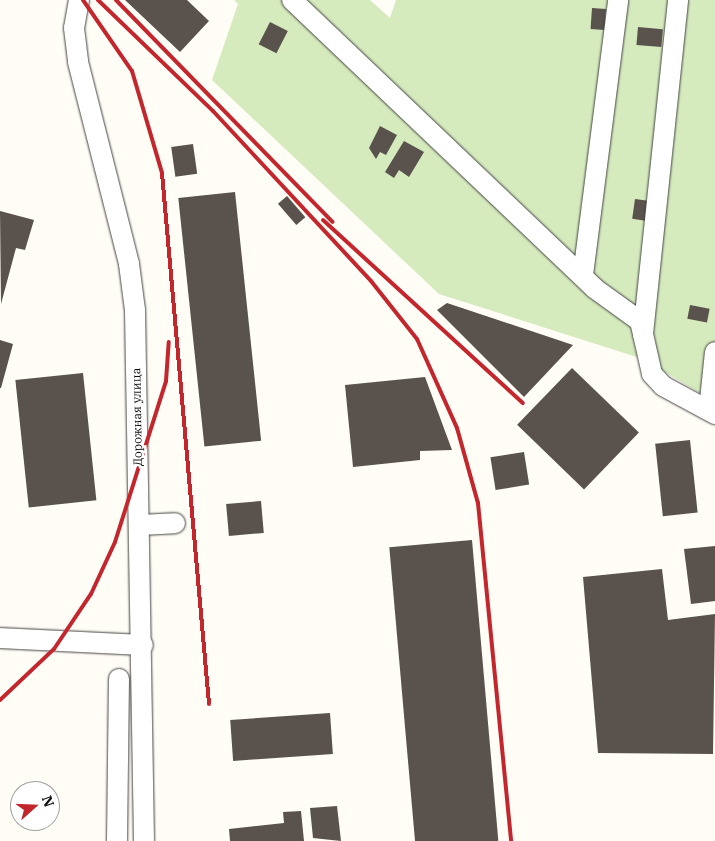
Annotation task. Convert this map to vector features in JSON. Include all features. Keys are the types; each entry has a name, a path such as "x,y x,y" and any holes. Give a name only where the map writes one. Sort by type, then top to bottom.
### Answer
{"street":[{"path":"292,0 583,275 640,321 652,374 663,386 712,412 715,352"},
{"path":"583,275 618,0"},
{"path":"643,334 678,0"},
{"name":"Дорожная улица","path":"74,1 74,28 78,62 129,264 135,310 143,645 144,841"},
{"path":"140,525 175,523"},
{"path":"0,638 143,645"},
{"path":"117,841 119,679"}],"green space":[{"path":"234,0 370,0 390,18 396,0 715,0 715,392 700,393 643,359 439,294 212,80 238,4"}],"building":[{"path":"125,0 187,0 209,21 180,52"},
{"path":"592,8 606,9 605,30 591,29"},
{"path":"270,22 288,31 276,53 259,44"},
{"path":"638,27 663,29 661,47 636,45"},
{"path":"380,126 397,135 386,155 380,152 376,159 369,148"},
{"path":"404,141 424,152 409,177 399,170 394,178 385,172"},
{"path":"193,144 197,174 175,177 171,147"},
{"path":"235,192 261,441 204,447 178,198"},
{"path":"287,196 305,217 296,225 278,204"},
{"path":"635,199 650,201 647,221 632,219"},
{"path":"0,211 34,220 25,250 16,248 1,304"},
{"path":"447,303 573,345 524,397 437,310"},
{"path":"690,305 710,309 707,323 687,319"},
{"path":"0,340 13,344 1,388 0,388"},
{"path":"572,368 639,433 584,489 517,425"},
{"path":"83,373 96,500 29,507 15,380"},
{"path":"425,377 452,450 420,451 420,460 353,467 345,385"},
{"path":"690,440 698,513 663,516 655,444"},
{"path":"524,452 529,485 496,490 490,457"},
{"path":"261,501 264,533 229,536 226,504"},
{"path":"472,540 498,841 415,841 389,547"},
{"path":"715,546 715,601 691,604 684,549"},
{"path":"662,569 668,620 715,614 713,754 598,753 583,577"},
{"path":"330,713 333,754 233,761 230,720"},
{"path":"337,806 341,841 313,838 310,808"},
{"path":"301,811 304,841 230,841 229,829 284,823 283,812"}],"railway":[{"path":"83,0 132,71 162,173 209,704"},
{"path":"98,0 213,111 371,281 417,339 457,428 478,503 511,841"},
{"path":"116,0 333,222"},
{"path":"323,220 523,403"},
{"path":"0,700 54,649 91,594 115,542 166,381 169,342"}]}
